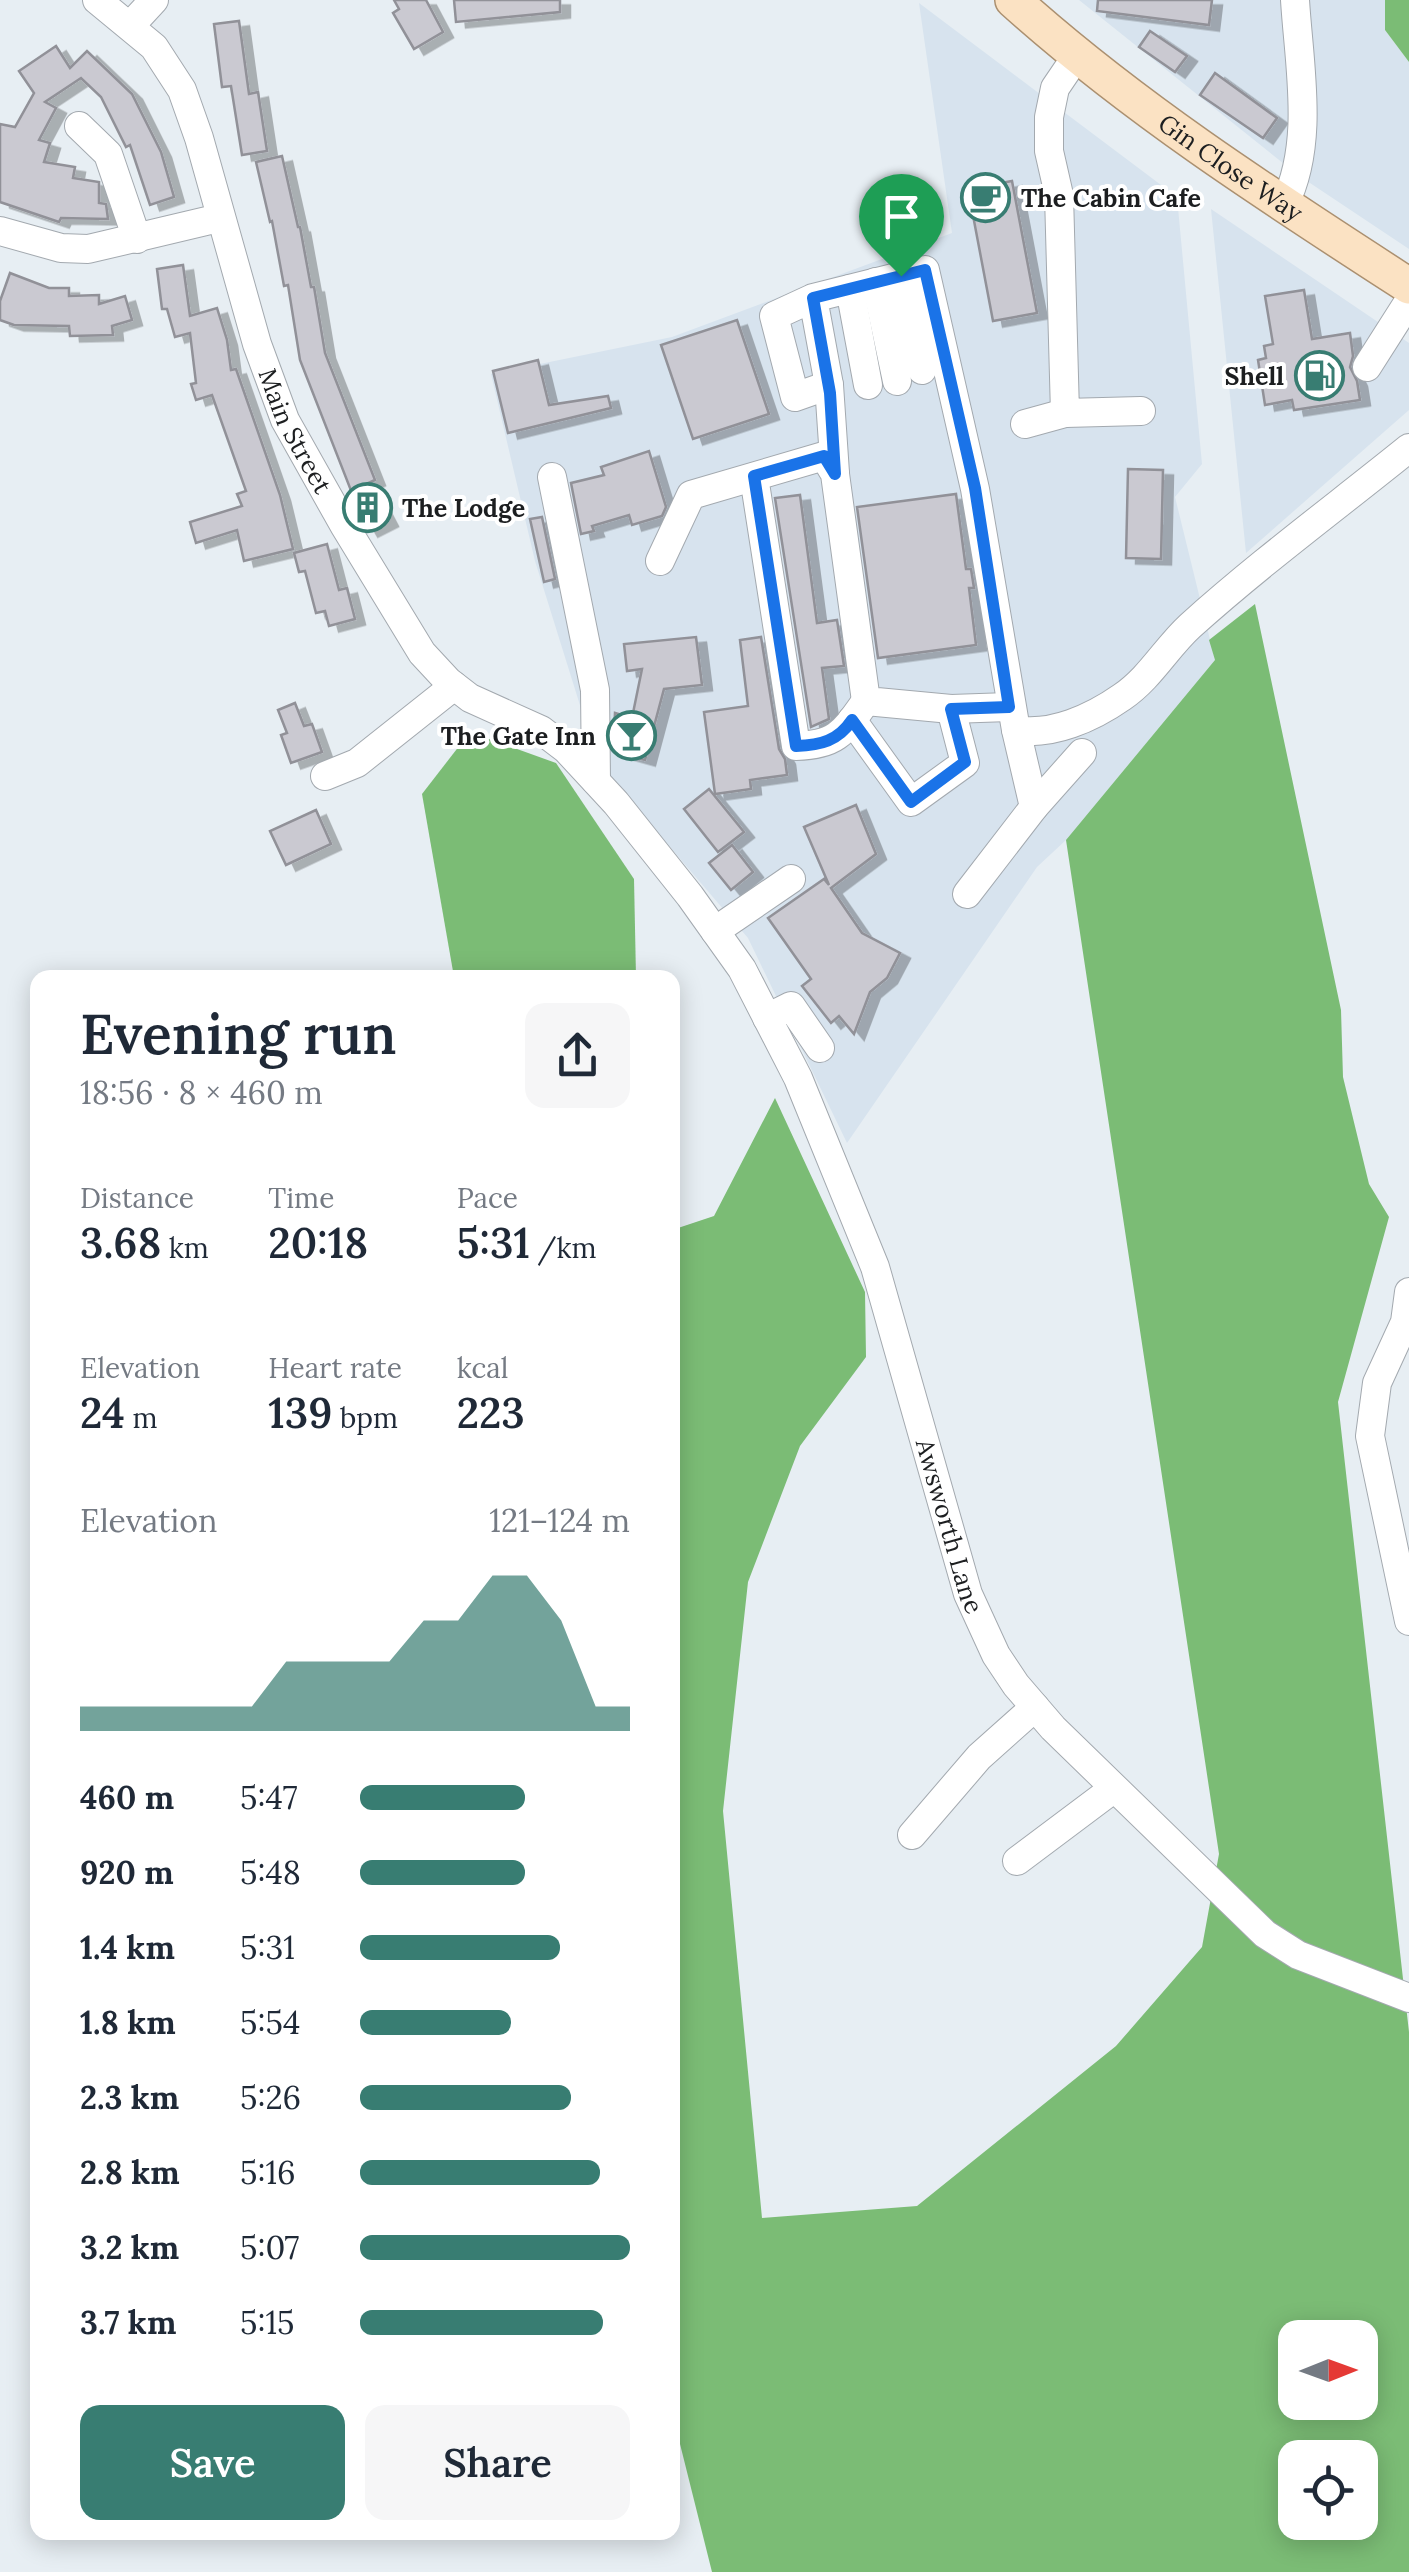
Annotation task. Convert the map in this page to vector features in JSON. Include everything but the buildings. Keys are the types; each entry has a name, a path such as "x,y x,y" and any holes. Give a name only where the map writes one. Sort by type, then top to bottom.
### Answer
{"main road":[{"name":"Gin Close Way","path":"988,0 1067,47"},
{"name":"Gin Close Way","path":"1013,0 1067,47 1165,121 1409,286"}],"street":[{"name":"Main Street","path":"97,0 161,55 182,90 256,344 284,420 422,653 470,698 541,730 566,749 690,896"},
{"path":"130,26 154,0"},
{"path":"1284,205 1293,187 1302,147 1295,0"},
{"path":"1064,413 1059,196 1049,150 1049,117 1067,47"},
{"path":"78,126 108,154 137,239"},
{"path":"0,231 76,249 137,239 219,218"},
{"path":"829,384 795,396 774,316 813,298 925,270 975,488 1012,719 1034,806"},
{"path":"876,282 910,376"},
{"path":"868,384 876,282"},
{"path":"813,298 829,384 859,710 911,802 965,762 951,709"},
{"path":"1366,367 1409,301"},
{"path":"1025,424 1064,413 1141,412"},
{"path":"859,710 951,709 1012,719 1036,733 1075,721 1124,696 1188,628 1409,448"},
{"path":"660,560 691,495 824,456 835,474"},
{"path":"754,476 796,746 817,745 842,735 859,710"},
{"path":"552,477 595,690 596,781"},
{"path":"325,776 357,763 454,686"},
{"path":"967,894 1034,806 1082,753"},
{"path":"715,931 791,879"},
{"name":"Awsworth Lane","path":"690,896 742,969 798,1078 875,1267 968,1594 996,1655 1034,1706 1114,1789 1265,1934 1298,1955 1409,1998"},
{"path":"766,1018 791,1006 820,1048"},
{"path":"1409,1292 1405,1322 1377,1383 1370,1436 1409,1621"},
{"path":"912,1835 978,1758 1034,1706"},
{"path":"1017,1861 1114,1789"}],"shaded area":[{"path":"1079,0 1385,0 1385,30 1409,62 1409,249 1298,175"},
{"path":"919,3 1177,197 1202,464 1175,497 1215,660 1066,840 1037,867 847,1143 748,938 598,763 535,561 491,374 672,337 952,233"},
{"name":"Shell","path":"1211,209 1409,343 1409,410 1246,553"}],"green space":[{"path":"1385,0 1409,0 1409,62 1385,30"},
{"path":"1255,604 1341,1010 1343,1077 1369,1184 1389,1217 1338,1402 1409,2032 1409,2572 712,2572 680,2444 680,1227 714,1216 775,1098 865,1292 866,1357 800,1446 748,1582 723,1811 762,2218 917,2206 1116,2046 1202,1947 1219,1854 1066,840 1215,660 1209,640"},
{"path":"470,732 556,763 634,879 636,970 453,970 422,794"}],"place":[{"name":"The Cabin Cafe","path":"986,198"},
{"name":"Shell","path":"1319,376"},
{"name":"The Lodge","path":"367,508"},
{"name":"The Gate Inn","path":"631,736"}],"route":[{"path":"925,270 975,488 1009,707 951,709 965,762 911,802 852,720 842,735 817,745 796,746 754,476 824,456 835,474 830,393 813,298 901,276 925,270"}]}
